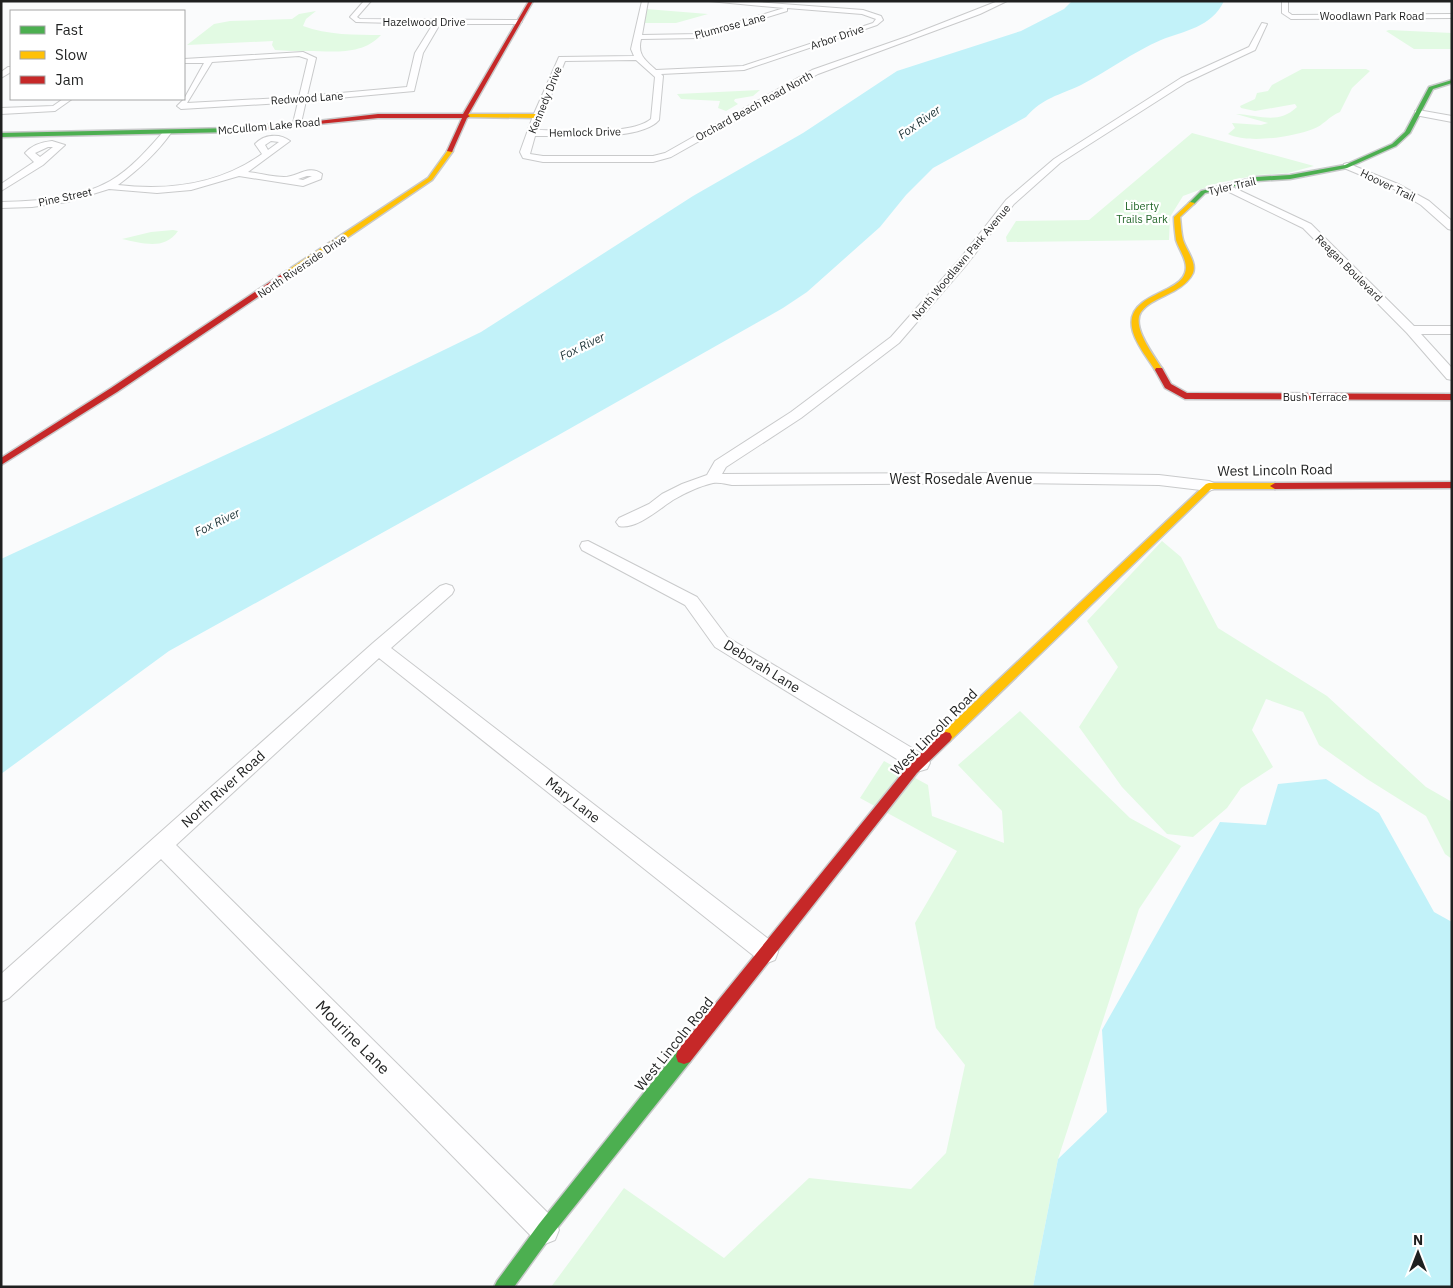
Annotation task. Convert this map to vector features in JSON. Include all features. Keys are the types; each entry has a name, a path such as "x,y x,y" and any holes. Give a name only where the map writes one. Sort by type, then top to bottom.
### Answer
{"street":[{"name":"Hazelwood Drive","path":"368,1 353,16 358,21 519,22"},
{"name":"North Riverside Drive","path":"1,462 114,390 430,180 452,148 465,116 530,1"},
{"path":"645,1 636,48 638,58 655,72"},
{"name":"Arbor Drive","path":"655,72 744,68 875,24 880,20 879,17 863,12 712,1"},
{"name":"Orchard Beach Road North","path":"526,156 543,159 653,159 668,156 815,72 945,26 1004,1"},
{"name":"Woodlawn Park Road","path":"1284,1 1285,13 1291,17 1452,16"},
{"name":"Plumrose Lane","path":"637,38 699,36 783,11 790,7"},
{"name":"Redwood Lane","path":"208,61 200,78 181,106 304,99 411,89 414,62 422,44 438,22"},
{"name":"North Woodlawn Park Avenue","path":"713,478 720,464 796,415 895,340 964,262 1010,202 1057,161 1184,80 1252,48 1264,24"},
{"path":"185,61 243,59 300,54 312,58 297,123"},
{"name":"Kennedy Drive","path":"526,156 525,152 537,116 562,59 638,58"},
{"name":"Hemlock Drive","path":"531,133 622,132 648,126 655,120 660,76 655,72"},
{"name":"Tyler Trail","path":"1179,394 1168,386 1135,328 1134,318 1143,304 1177,286 1188,275 1190,266 1180,242 1177,217 1203,192 1257,179 1290,177 1347,166 1394,145 1408,133 1431,88 1452,81"},
{"path":"1,111 55,108 67,100"},
{"path":"1418,113 1452,119"},
{"name":"McCullom Lake Road","path":"1,135 167,133 234,130 378,116 537,116"},
{"name":"Pine Street","path":"1,205 22,205 70,198 108,186 126,175 167,133"},
{"path":"108,186 136,190 165,189 210,182 238,173 267,155"},
{"path":"1,188 40,163"},
{"name":"Hoover Trail","path":"1347,166 1395,186 1425,204 1452,227"},
{"path":"238,173 287,180"},
{"name":"Reagan Boulevard","path":"1226,187 1307,226 1411,330 1452,376"},
{"path":"1411,330 1452,330"},
{"name":"Bush Terrace","path":"1179,394 1197,397 1452,397"},
{"path":"624,522 654,508 668,497 687,487 713,478"},
{"name":"West Rosedale Avenue","path":"713,478 732,480 1158,480 1209,486"},
{"name":"West Lincoln Road","path":"503,1287 546,1230 913,769 1209,486 1452,485"},
{"name":"Deborah Lane","path":"588,546 691,601 721,642 920,763"},
{"name":"North River Road","path":"1,990 379,648 446,590"},
{"name":"Mary Lane","path":"379,648 767,952"},
{"name":"Mourine Lane","path":"161,844 546,1230"}],"green space":[{"path":"646,9 708,14 676,23 643,23"},
{"path":"316,11 306,19 303,26 332,33 381,35 365,46 346,51 275,50 272,45 273,41 187,45 214,24 230,21 292,19 299,14"},
{"path":"1386,31 1452,33 1452,49 1414,49"},
{"path":"1302,69 1366,69 1370,71 1352,88 1340,112 1317,128 1294,135 1258,139 1247,139 1228,134 1235,128 1232,123 1261,125 1268,123 1236,114 1268,118 1283,116 1297,107 1295,104 1255,111 1241,108 1240,106 1255,99 1257,93 1268,91 1272,85"},
{"path":"760,90 753,96 735,99 734,101 738,104 726,111 718,108 720,101 681,99 677,94"},
{"name":"Liberty Trails Park","path":"1192,133 1314,166 1288,173 1258,175 1218,183 1183,196 1170,217 1169,240 1007,242 1006,237 1016,221 1089,220"},
{"path":"178,231 166,241 159,243 145,244 122,239 151,232"},
{"path":"1162,541 1181,557 1218,628 1327,696 1426,787 1452,802 1452,859 1445,854 1426,816 1367,779 1319,745 1303,712 1266,699 1252,730 1273,767 1241,788 1227,808 1193,837 1167,834 1122,787 1079,727 1118,667 1087,621"},
{"path":"1020,711 1130,818 1181,846 1139,909 1058,1159 1033,1287 551,1287 624,1188 724,1258 809,1178 911,1189 946,1153 965,1065 936,1028 915,923 957,851 860,798 884,761 928,785 932,816 1004,843 1002,811 958,765"}],"water":[{"name":"Fox River","path":"1072,1 1224,1 1212,17 1197,27 1161,40 1081,85 1045,101 1026,117 933,168 906,195 880,227 807,292 783,308 169,651 1,774 1,559 275,432 481,332 693,196 803,133 897,71 1021,31 1064,9"},
{"path":"1326,779 1379,813 1434,912 1452,922 1452,1287 1033,1287 1058,1159 1107,1112 1102,1030 1220,822 1266,825 1278,784"}],"traffic: fast":[{"path":"1192,203 1203,192 1257,179 1290,177 1347,166 1394,145 1407,133 1431,88 1452,81"},
{"path":"1,135 233,130 269,127"},
{"path":"503,1287 545,1230 684,1056"}],"traffic: slow":[{"path":"467,116 537,116"},
{"path":"288,274 430,179 450,151"},
{"path":"1159,370 1138,335 1134,319 1138,311 1145,304 1176,287 1184,281 1189,273 1189,262 1179,237 1177,217 1192,203"},
{"path":"946,737 1209,486 1275,486"}],"traffic: jam":[{"path":"450,151 465,116 531,1"},
{"path":"269,127 378,116 467,116"},
{"path":"1,462 114,390 288,274"},
{"path":"1159,370 1168,386 1185,396 1452,397"},
{"path":"1275,486 1452,485"},
{"path":"684,1056 913,769 946,737"}]}
